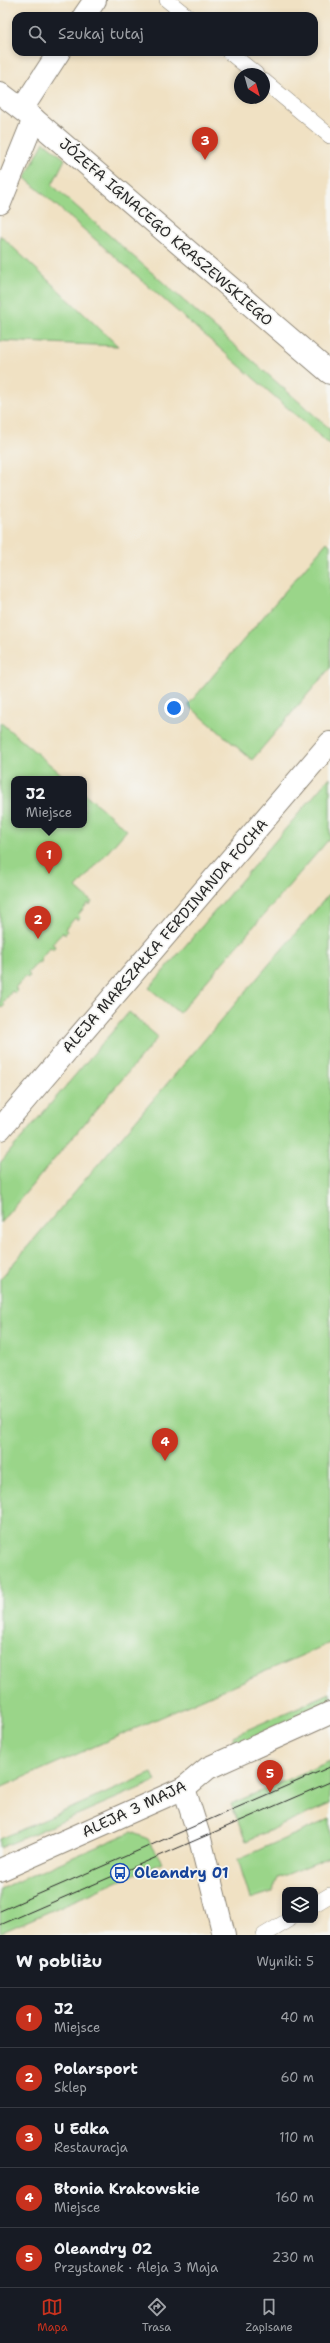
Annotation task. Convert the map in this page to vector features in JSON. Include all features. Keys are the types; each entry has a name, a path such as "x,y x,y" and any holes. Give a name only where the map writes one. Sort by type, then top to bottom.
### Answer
{"street":[{"path":"87,12 95,0"},
{"path":"0,203 28,114 58,56"},
{"name":"JÓZEFA IGNACEGO KRASZEWSKIEGO","path":"0,93 28,114 330,373"},
{"name":"ALEJA MARSZAŁKA FERDINANDA FOCHA","path":"0,1129 330,743"},
{"name":"ALEJA 3 MAJA","path":"0,1870 184,1788 208,1768 330,1713"},
{"path":"184,1788 200,1839 224,1935"}],"lane":[{"path":"167,0 181,12"},
{"path":"235,56 249,68"},
{"path":"270,86 330,136"},
{"path":"318,1902 330,1895"},
{"path":"264,1935 284,1923"}],"green space":[{"path":"44,142 65,159 52,185 330,429 330,445 25,178"},
{"path":"0,235 118,346 0,341"},
{"path":"327,542 330,545 330,668 252,760 188,705"},
{"path":"0,722 63,776 11,776 11,828 87,828 87,796 127,830 76,888 92,902 90,905 88,903 78,915 80,917 78,920 75,918 65,929 67,931 65,934 63,932 52,944 55,946 53,949 50,947 40,959 42,961 40,963 38,962 28,973 30,976 27,978 25,976 15,988 18,990 15,993 12,991 3,1003 5,1005 2,1008 0,1006"},
{"path":"330,777 330,838 179,1013 149,988"},
{"path":"330,893 330,1643 0,1788 0,1279"},
{"path":"129,1012 158,1037 0,1223 0,1163"},
{"path":"330,1693 330,1705 236,1747 233,1736"},
{"path":"330,1761 330,1804 246,1841 231,1804"},
{"path":"152,1773 156,1781 0,1848 0,1839"},
{"path":"330,1819 330,1857 278,1878 272,1892 250,1899 238,1859"},
{"path":"131,1832 148,1839 162,1862 0,1933 0,1889"}],"tram line":[{"path":"0,1911 330,1767"},
{"path":"0,1925 330,1782"}],"place":[{"name":"U Edka","path":"205,160"},
{"name":"J2","path":"49,874"},
{"name":"Polarsport","path":"38,939"},
{"name":"Błonia Krakowskie","path":"165,1461"},
{"name":"Oleandry 02","path":"270,1793"},
{"name":"Oleandry 01","path":"120,1873"}]}
